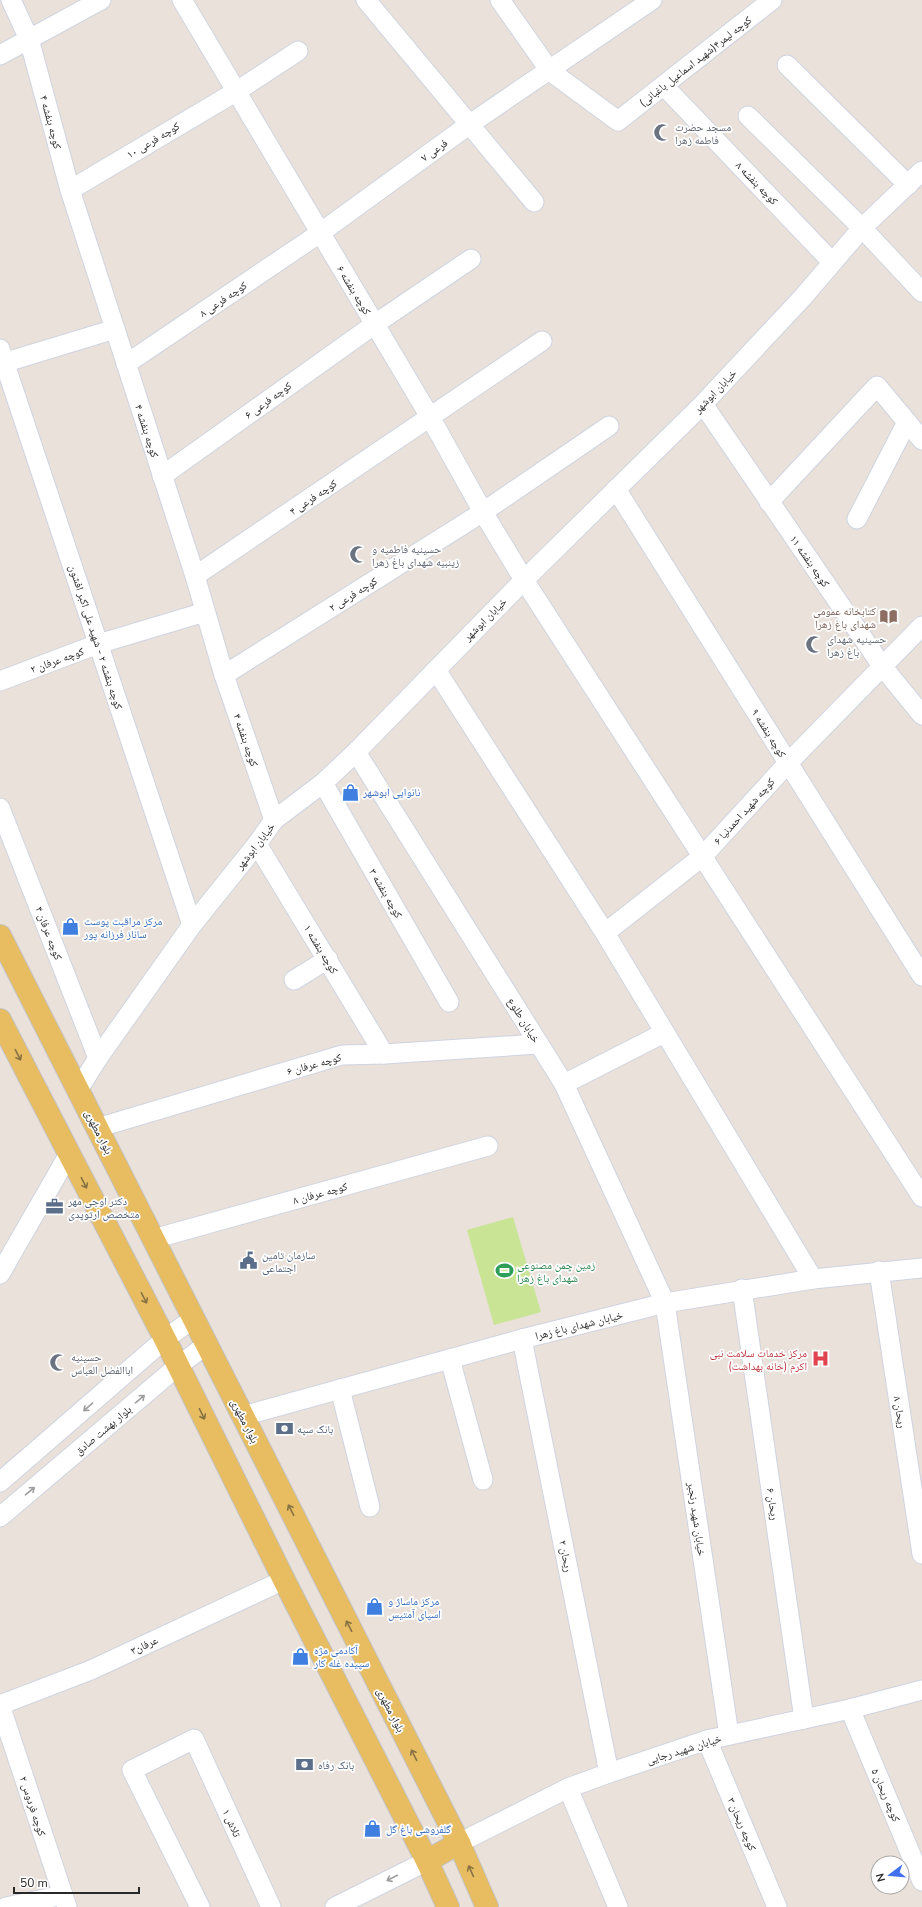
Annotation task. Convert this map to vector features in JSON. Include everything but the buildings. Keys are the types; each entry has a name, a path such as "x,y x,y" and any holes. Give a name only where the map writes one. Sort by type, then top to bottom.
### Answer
{"main road":[{"name":"بلوار مطهری","path":"0,936 459,1843 487,1907"},
{"path":"0,1020 165,1339 284,1580 427,1861 448,1907"},
{"path":"427,1861 459,1843"}],"street":[{"name":"کوچه بنفشه ۴","path":"11,0 29,39 70,190 195,576 224,675 274,820"},
{"path":"0,55 102,0"},
{"name":"کوچه بنفشه ۶","path":"182,0 430,417 483,512 524,580 922,1197"},
{"path":"366,0 534,202"},
{"path":"500,0 550,71"},
{"name":"فرعی ۷","path":"320,233 470,124 550,71 652,0"},
{"name":"کوچه لیمر۴(شهید اسماعیل باغبانی)","path":"550,71 618,121 772,0"},
{"name":"کوچه فرعی ۱۰","path":"70,190 236,91 298,51"},
{"path":"787,65 908,185"},
{"name":"کوچه بنفشه ۸","path":"664,86 832,262"},
{"path":"748,116 862,228 922,292"},
{"name":"خیابان ابوشهر","path":"78,1090 98,1058 192,925 257,844 274,820 323,783 356,752 524,580 703,404 803,297 862,228 922,171"},
{"name":"کوچه فرعی ۸","path":"126,364 320,233"},
{"name":"کوچه فرعی ۶","path":"162,476 374,324 471,259"},
{"path":"2,359 115,329"},
{"name":"کوچه فرعی ۴","path":"195,576 542,341"},
{"name":"کوچه بنفشه ۲ - شهید علی اکبر افشون","path":"2,359 192,925"},
{"path":"769,502 877,386 922,440"},
{"name":"کوچه بنفشه ۱۱","path":"703,404 882,666 922,715"},
{"path":"857,519 907,422"},
{"name":"کوچه فرعی ۲","path":"224,675 483,512 609,426"},
{"name":"کوچه بنفشه ۹","path":"616,489 922,976"},
{"name":"کوچه عرفان ۲","path":"0,681 98,644 205,612"},
{"name":"کوچه شهید احمدنیا ۶","path":"605,933 703,856 788,763 922,626"},
{"path":"436,670 605,933 813,1279"},
{"name":"خیابان طلوع","path":"356,752 564,1084 665,1302"},
{"name":"کوچه بنفشه ۳","path":"323,783 449,1002"},
{"name":"کوچه عرفان ۴","path":"0,808 98,1058"},
{"name":"کوچه بنفشه ۱","path":"257,844 328,959 384,1054"},
{"path":"294,980 328,959"},
{"path":"564,1084 664,1033"},
{"name":"کوچه عرفان ۶","path":"97,1128 342,1055 384,1054 539,1044"},
{"name":"کوچه عرفان ۸","path":"153,1239 488,1146"},
{"path":"1,1269 69,1154"},
{"name":"خیابان شهدای باغ‌ زهرا","path":"243,1416 522,1339 665,1302 813,1279 879,1271 922,1268"},
{"name":"ریحان ۸","path":"879,1271 922,1554"},
{"name":"ریحان ۶","path":"742,1289 804,1719"},
{"name":"خیابان شهید رنجبر","path":"665,1302 729,1735"},
{"path":"0,1482 165,1339 193,1319"},
{"name":"ریحان ۲","path":"522,1339 609,1773"},
{"name":"بلوار بهشت صادق","path":"0,1517 178,1366 206,1345"},
{"path":"450,1359 483,1480"},
{"path":"340,1389 370,1507"},
{"name":"عرفان۳","path":"0,1705 91,1670 284,1580"},
{"name":"خیابان شهید رجایی","path":"459,1843 568,1788 707,1740 850,1709 922,1690"},
{"name":"کوچه فردوس ۲","path":"0,1705 65,1901"},
{"name":"کوچه ریحان ۵","path":"850,1709 922,1881"},
{"name":"تلاش ۱","path":"200,1907 132,1770 194,1740 270,1907"},
{"name":"کوچه ریحان ۳","path":"707,1740 777,1907"},
{"path":"568,1788 618,1907"},
{"path":"334,1907 427,1861"},
{"path":"6,1907 65,1901"}],"green space":[{"name":"زمین چمن مصنوعی شهدای باغ زهرا","path":"513,1217 541,1312 494,1325 467,1230"}],"place":[{"name":"مسجد حضرت فاطمه زهرا","path":"662,133"},
{"name":"حسینیه فاطمیه و زینبیه شهدای باغ زهرا","path":"359,555"},
{"name":"کتابخانه عمومی شهدای باغ زهرا","path":"889,617"},
{"name":"حسینیه شهدای باغ زهرا","path":"814,645"},
{"name":"نانوایی ابوشهر","path":"350,792"},
{"name":"مرکز مراقبت پوست ساناز فرزانه پور","path":"71,927"},
{"name":"دکتر اوجی مهر متخصص ارتوپدی","path":"55,1207"},
{"name":"سازمان تامین اجتماعی","path":"249,1261"},
{"name":"زمین چمن مصنوعی شهدای باغ زهرا","path":"504,1271"},
{"name":"مرکز خدمات سلامت نبی اکرم (خانه بهداشت)","path":"820,1359"},
{"name":"حسینیه اباالفضل العباس","path":"58,1363"},
{"name":"بانک سپه","path":"284,1429"},
{"name":"مرکز ماساژ و اسپای آمتیس","path":"375,1607"},
{"name":"آکادمی مژه سپیده غله کار","path":"301,1656"},
{"name":"بانک رفاه","path":"305,1765"},
{"name":"گلفروشی باغ گل","path":"373,1829"}]}
